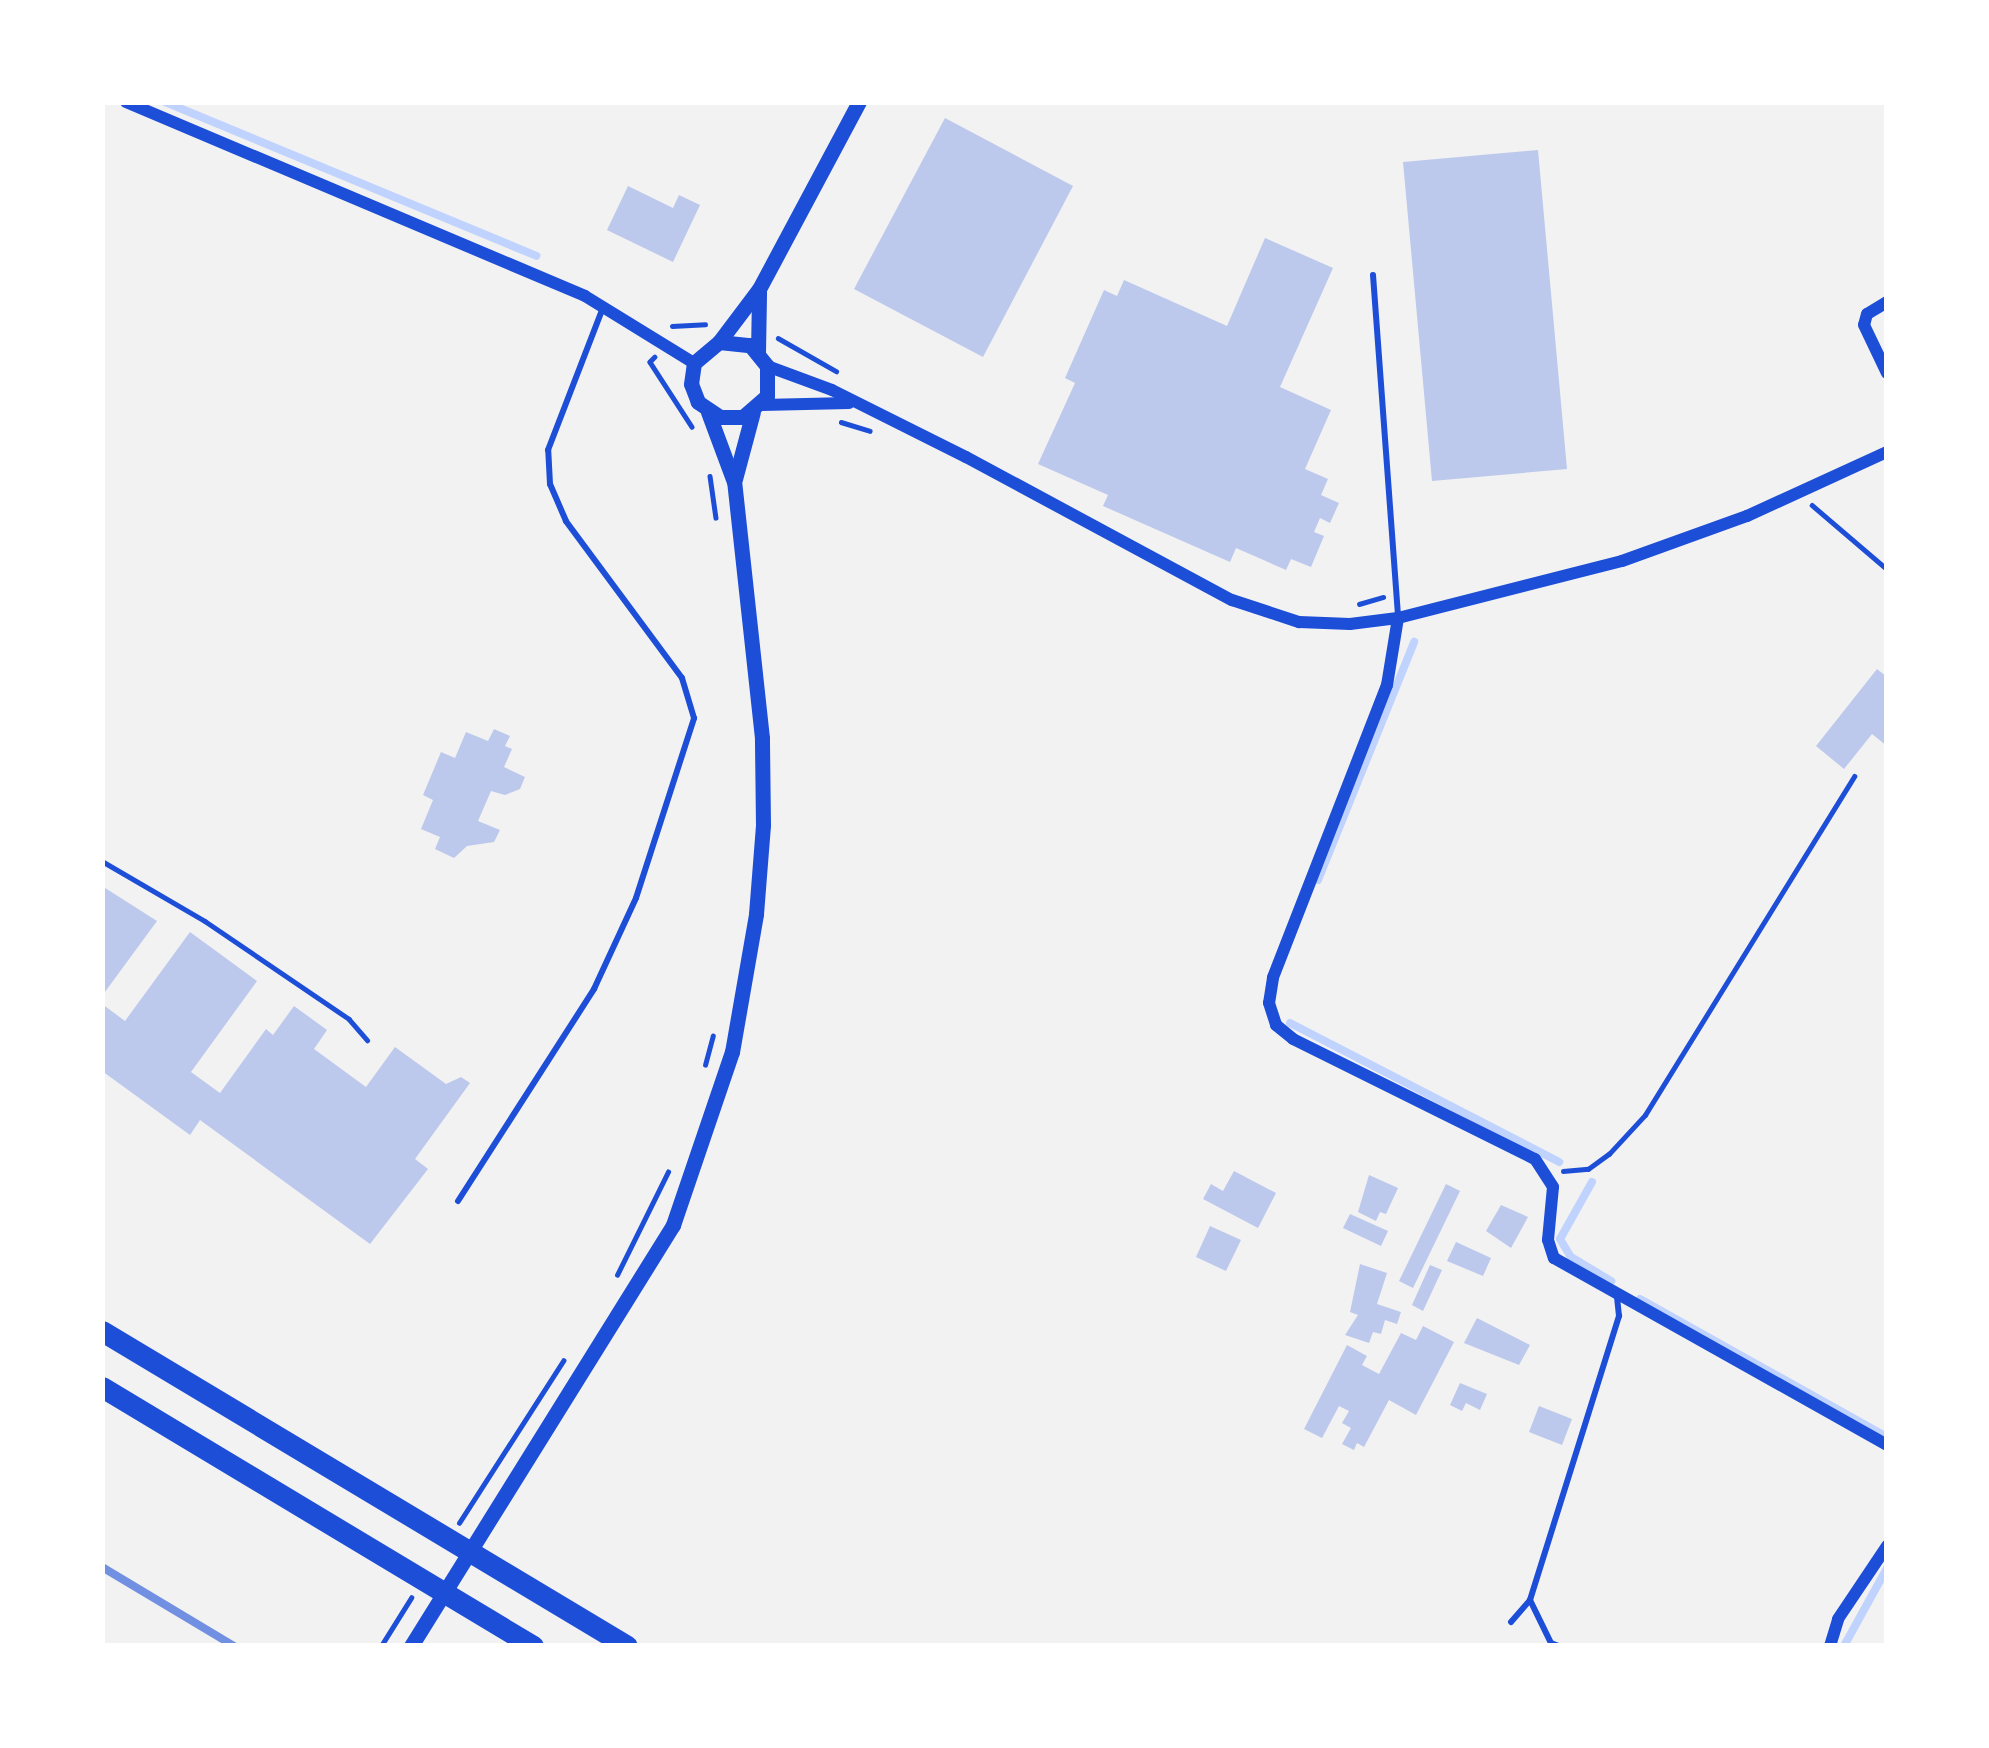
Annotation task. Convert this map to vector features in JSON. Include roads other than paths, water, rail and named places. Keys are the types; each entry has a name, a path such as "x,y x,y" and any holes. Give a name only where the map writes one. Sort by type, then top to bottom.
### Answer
{"highway":[{"path":"102,1331 626,1646"},
{"path":"102,1387 532,1646"}],"street":[{"path":"126,102 603,307 694,363"},
{"path":"411,1646 673,1225 732,1052 756,914 764,825 762,738 734,482 708,412 692,390 694,363 719,342 759,289 859,102"},
{"path":"734,482 757,408 768,392 759,289"},
{"path":"1887,302 1867,314 1864,325 1887,373"},
{"path":"719,342 740,342 763,359 885,417 1166,568 1268,615 1350,624 1397,618 1622,561 1798,494 1887,452"},
{"path":"708,412 731,419 757,408 856,404"},
{"path":"1397,618 1387,685 1273,978 1270,1013 1293,1039 1545,1168 1553,1187 1548,1240 1554,1258 1887,1445"},
{"path":"1830,1646 1838,1619 1887,1546"}],"lane":[{"path":"1373,275 1400,594 1397,618"},
{"path":"458,1201 594,989 636,898 694,718 682,679 566,521 550,484 548,450 603,307"},
{"path":"1511,1622 1530,1600 1619,1316 1617,1296"},
{"path":"1530,1600 1554,1645"}],"waterway":[{"path":"165,102 536,256"},
{"path":"1318,880 1414,642"},
{"path":"1290,1023 1559,1162"},
{"path":"1592,1182 1560,1239 1571,1257 1611,1281"},
{"path":"1640,1299 1887,1437"},
{"path":"1844,1646 1887,1568"}],"railway":[{"path":"102,1567 234,1646"}]}
